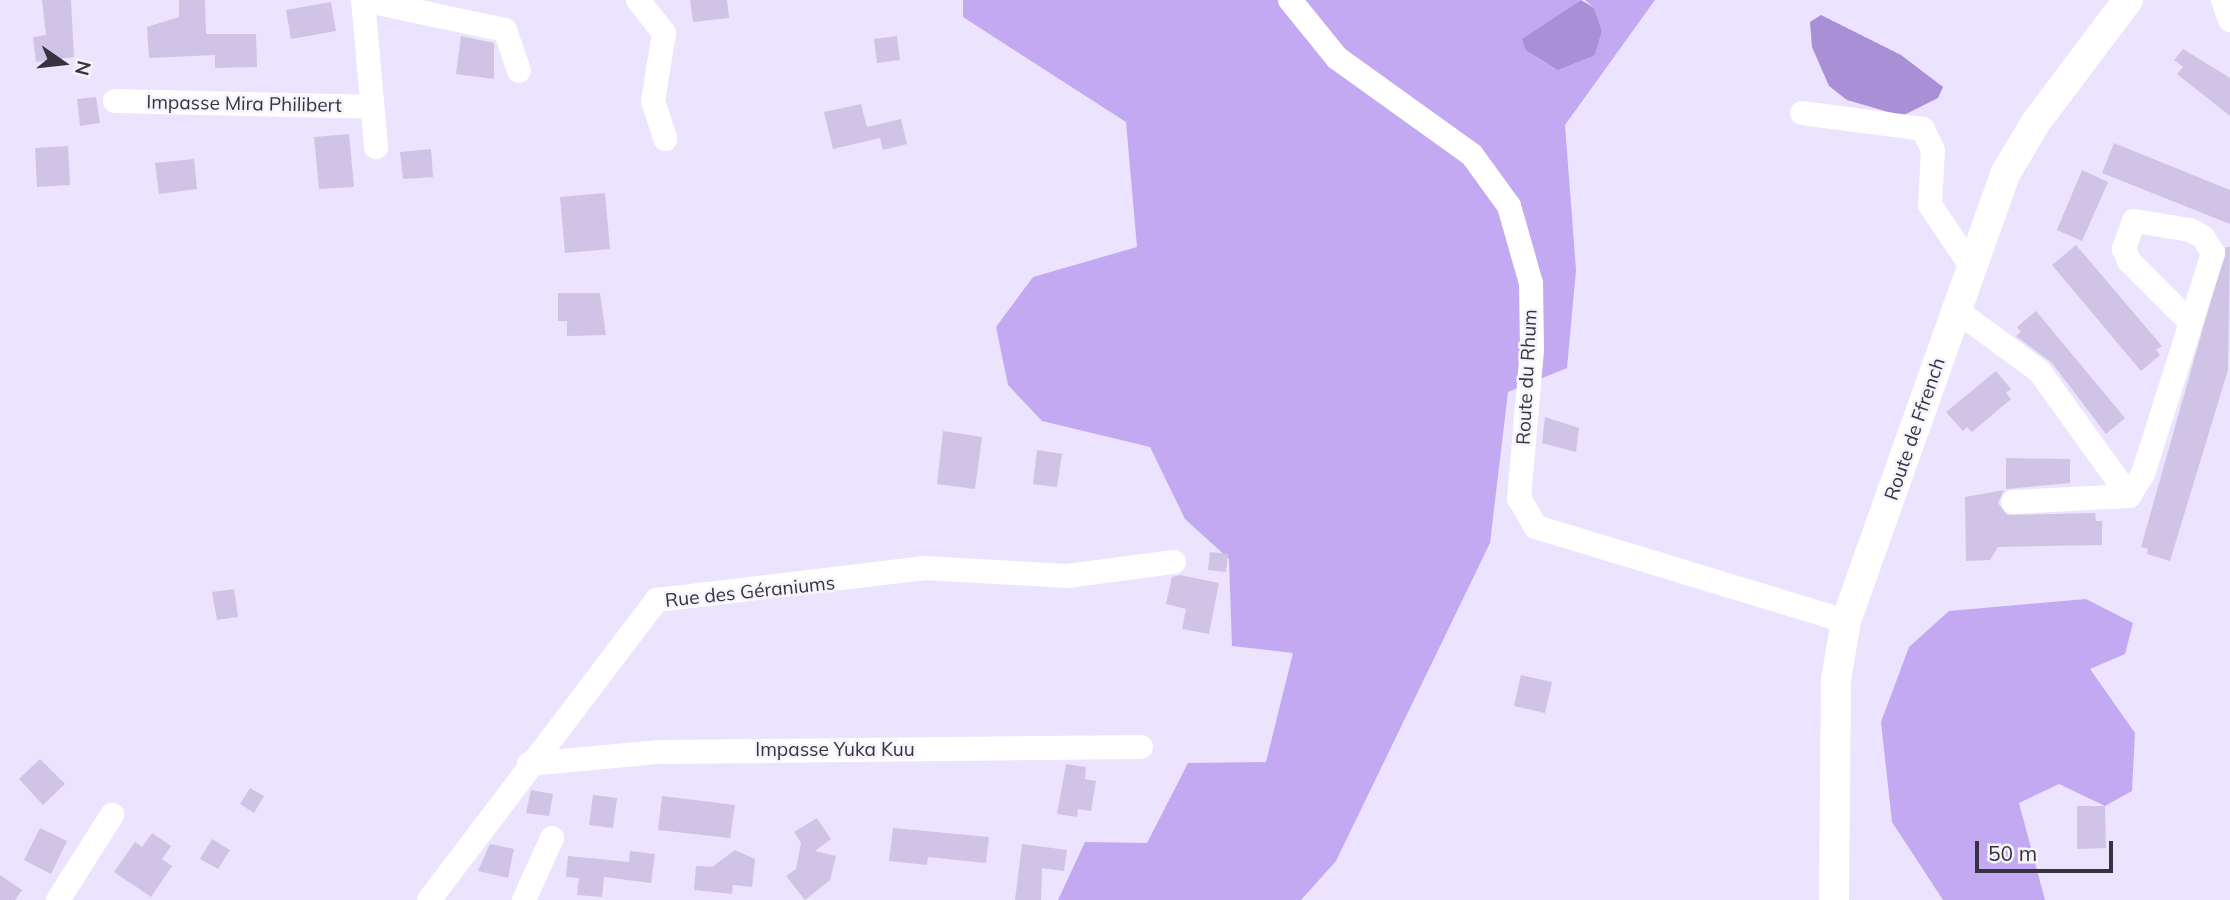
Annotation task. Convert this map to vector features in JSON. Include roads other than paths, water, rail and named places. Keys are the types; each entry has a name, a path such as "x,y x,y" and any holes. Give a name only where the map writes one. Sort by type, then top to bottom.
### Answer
{"main road":[{"name":"Route de Ffrench","path":"1834,900 1836,679 1846,621 2005,174 2036,122 2128,0"}],"street":[{"path":"376,147 363,0 505,30 519,71"},
{"path":"638,0 664,33 653,102 665,139"},
{"name":"Route du Rhum","path":"1290,0 1337,58 1472,155 1509,206 1531,283 1532,350 1519,498 1529,520 1561,538 1846,621"},
{"path":"2222,0 2230,20"},
{"name":"Impasse Mira Philibert","path":"115,100 373,107"},
{"path":"1802,113 1923,129 1933,150 1930,205 1971,266"},
{"path":"1956,310 2040,372 2129,496"},
{"path":"2129,496 2143,474 2189,321"},
{"path":"2013,502 2129,496"},
{"name":"Rue des Géraniums","path":"429,900 529,764 657,600 925,568 1067,576 1174,562"},
{"name":"Impasse Yuka Kuu","path":"529,764 646,753 1141,747"},
{"path":"58,900 112,815"},
{"path":"524,900 552,838"}]}
